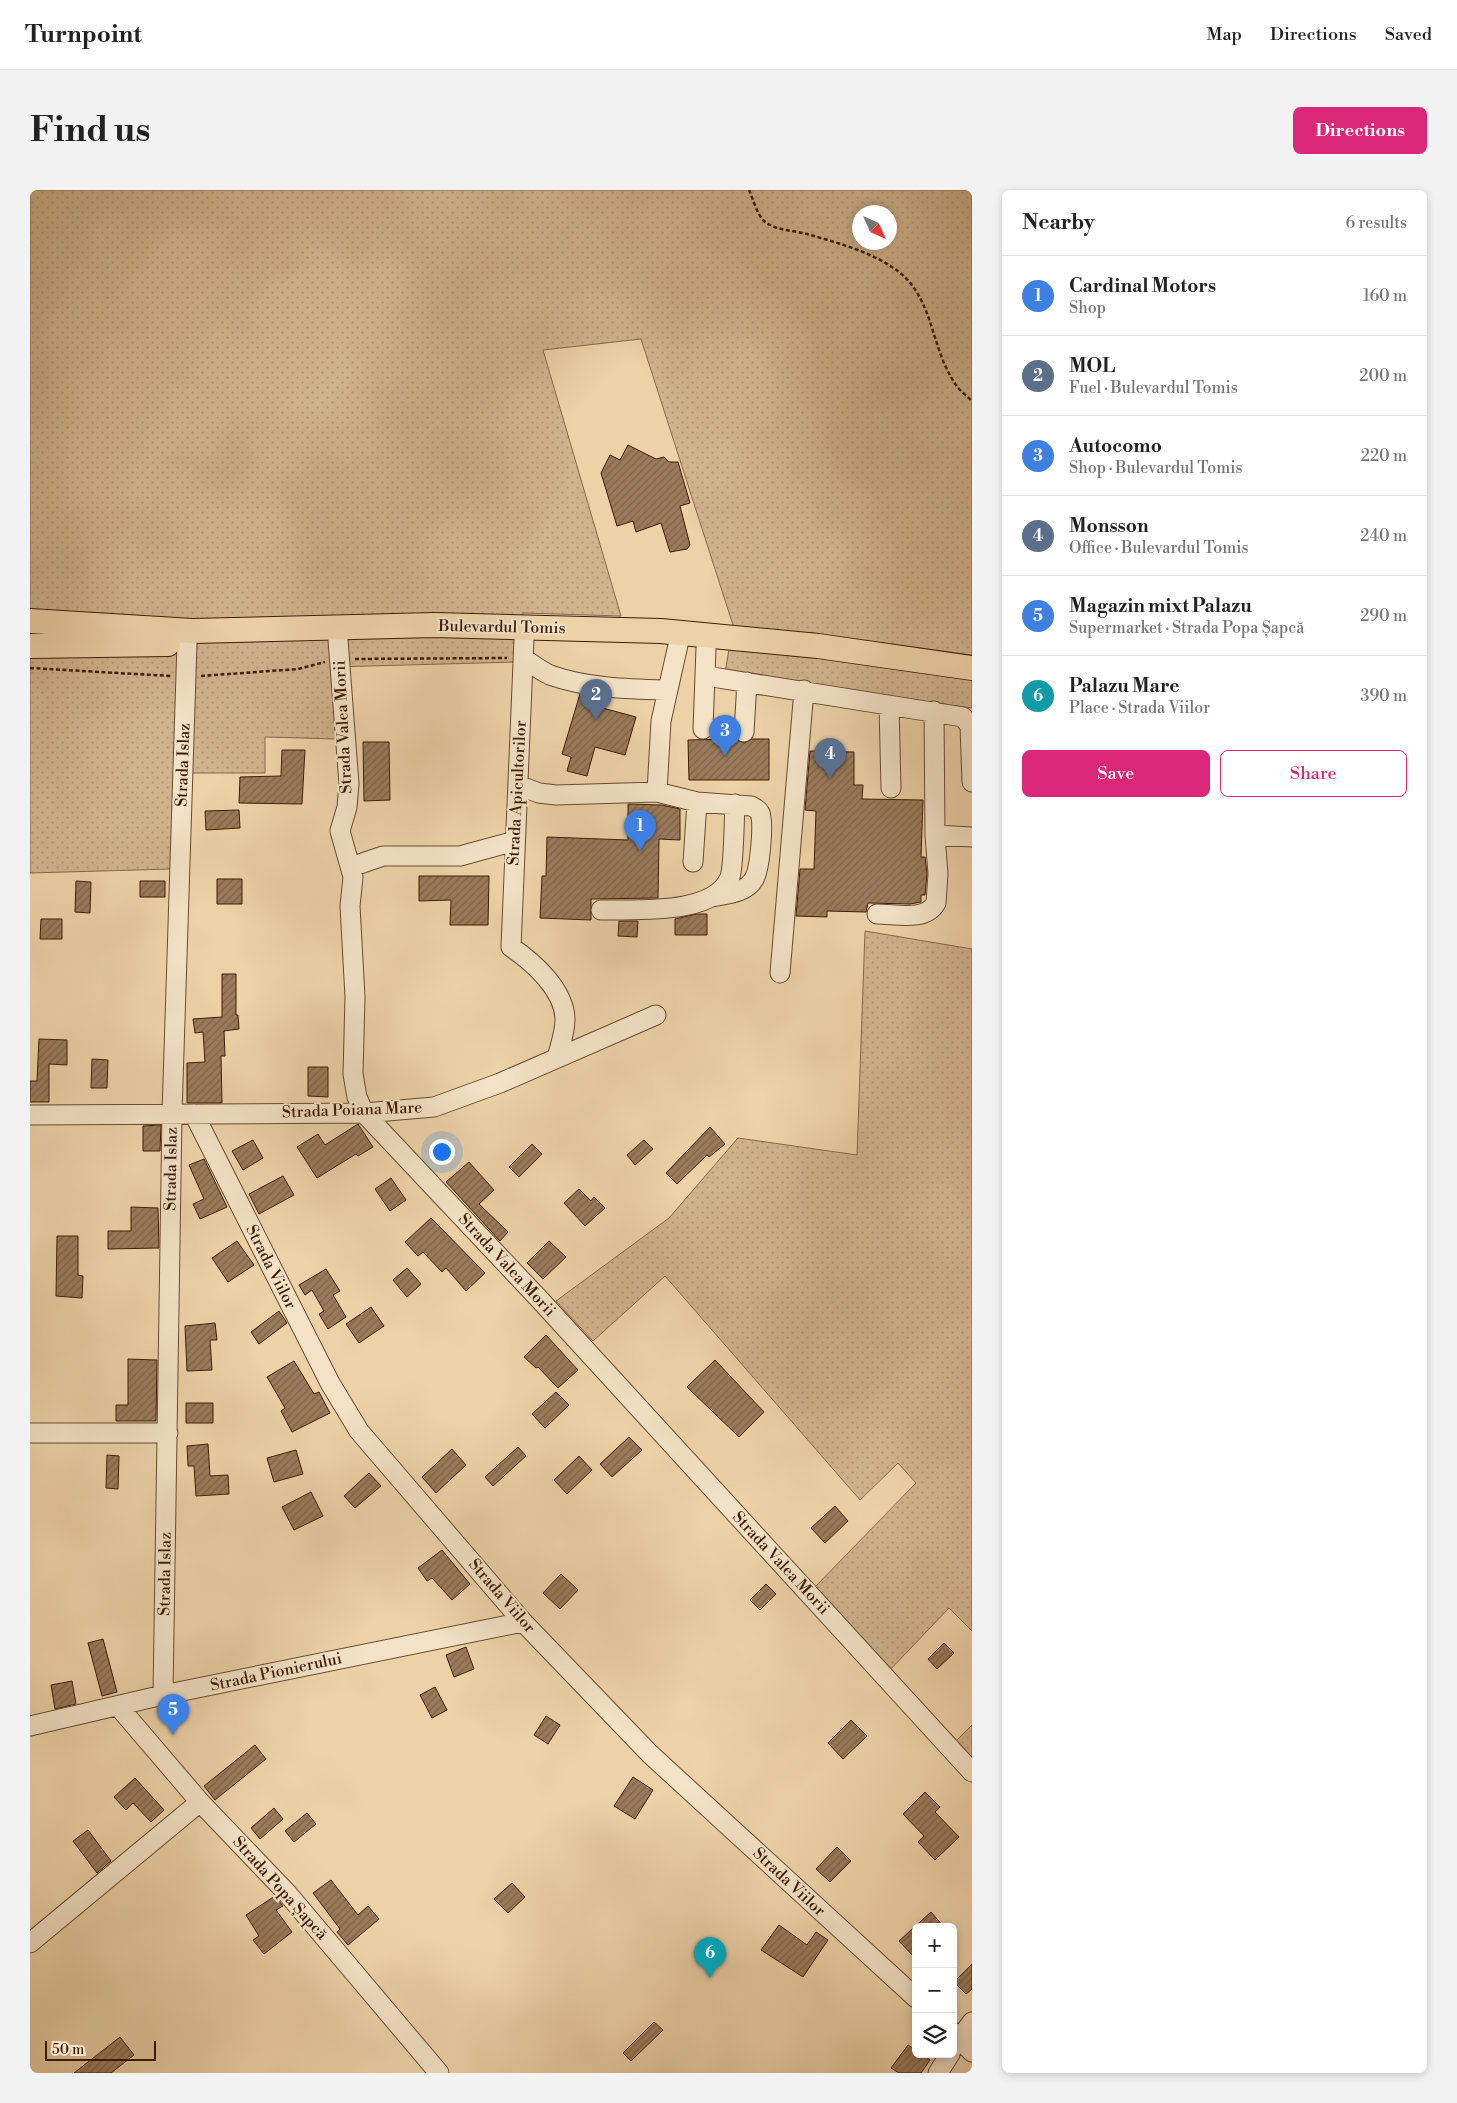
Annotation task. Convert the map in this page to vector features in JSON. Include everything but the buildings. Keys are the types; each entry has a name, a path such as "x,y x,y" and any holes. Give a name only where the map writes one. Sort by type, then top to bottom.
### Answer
{"main road":[{"name":"Bulevardul Tomis","path":"30,621 192,631 434,625 660,631 818,646 972,668"},
{"name":"Bulevardul Tomis","path":"30,646 187,643 339,649 524,649 678,645 817,658 972,681"}],"street":[{"name":"Strada Islaz","path":"163,1696 172,1114 187,643"},
{"path":"657,792 661,721 678,645"},
{"path":"703,729 706,648"},
{"name":"Strada Valea Morii","path":"339,649 349,784 347,807 340,830 353,878 350,906 355,997 354,1074 357,1096 364,1113 548,1309 972,1772"},
{"path":"524,649 548,674 569,681 642,690 667,690"},
{"name":"Strada Apicultorilor","path":"524,649 510,947 531,960 556,990 565,1018 557,1058"},
{"path":"706,676 804,690 963,717 970,726 972,782"},
{"path":"744,732 747,682"},
{"path":"780,973 804,690"},
{"path":"889,705 891,788"},
{"path":"877,914 917,915 933,908 938,893 935,835 934,711"},
{"path":"518,785 539,793 556,795 657,792 697,802 751,806 759,811 762,820 758,866 754,879 745,888 670,908 601,910"},
{"path":"693,862 697,802"},
{"path":"712,897 723,888 730,876 735,804"},
{"path":"935,835 972,837"},
{"path":"351,868 382,856 460,856 515,841"},
{"name":"Strada Poiana Mare","path":"30,1115 364,1113 434,1107 500,1083 656,1015"},
{"name":"Strada Viilor","path":"194,1114 330,1384 359,1431 524,1622 650,1754 912,1994"},
{"path":"30,1434 168,1433"},
{"name":"Strada Pionierului","path":"30,1726 163,1696 524,1622"},
{"name":"Strada Popa Șapcă","path":"118,1706 200,1802 287,1893 439,2073"},
{"path":"30,1943 200,1802"},
{"path":"957,2037 972,2022"},
{"path":"957,2041 972,2052"},
{"path":"938,2073 947,2058"}],"path":[{"path":"749,190 763,220 777,228 806,233 852,248 891,266 908,278 920,295 943,359 956,385 972,401"},
{"path":"30,668 186,677 298,669 339,649 524,649"}],"shaded area":[{"path":"30,190 972,190 972,708 725,673 733,625 641,339 543,350 621,616 523,613 517,662 333,667 337,739 265,737 265,773 177,773 171,869 30,873"},
{"path":"865,931 972,949 972,1631 949,1608 888,1672 815,1587 916,1483 898,1463 860,1500 665,1276 593,1341 556,1301 669,1218 738,1138 857,1155"},
{"path":"972,1725 972,1757 956,1741"}],"place":[{"name":"MOL","path":"596,720"},
{"name":"Autocomo","path":"725,756"},
{"name":"Monsson","path":"830,779"},
{"name":"Cardinal Motors","path":"640,851"},
{"name":"Magazin mixt Palazu","path":"173,1735"},
{"name":"Palazu Mare","path":"710,1978"}]}
